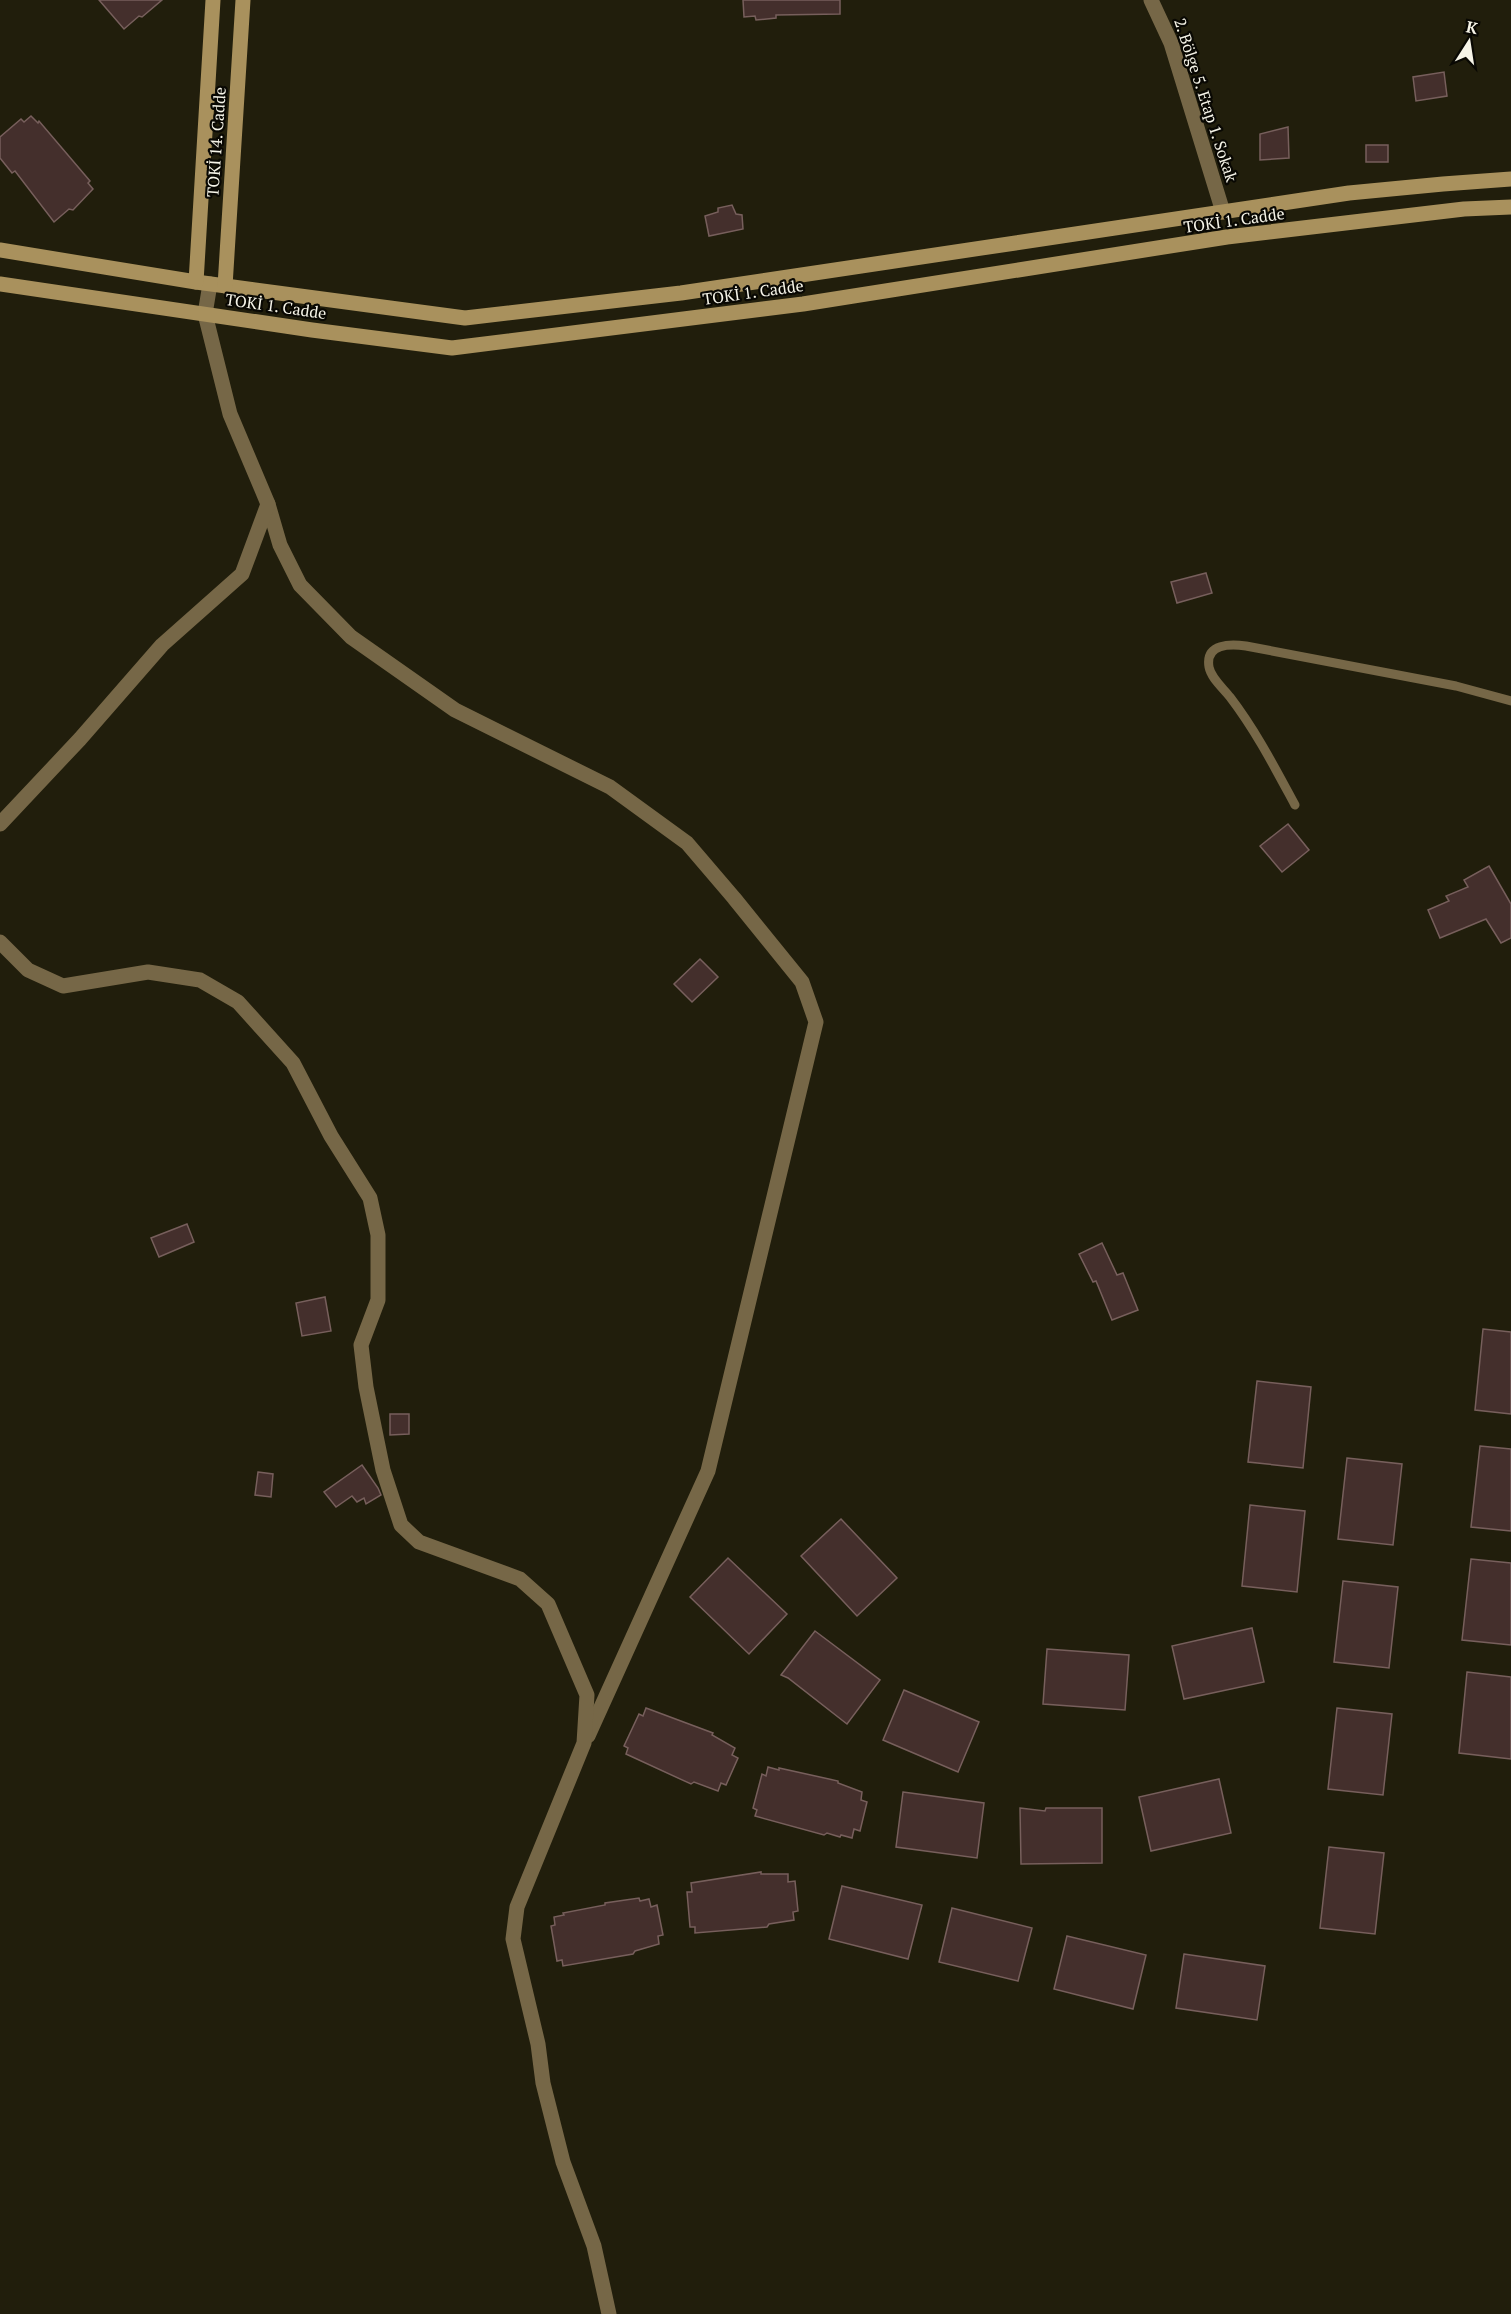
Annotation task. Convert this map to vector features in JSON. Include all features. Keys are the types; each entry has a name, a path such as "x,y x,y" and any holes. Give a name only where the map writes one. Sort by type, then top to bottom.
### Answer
{"main road":[{"name":"TOKİ 14. Cadde","path":"210,284 213,0"},
{"name":"TOKİ 14. Cadde","path":"210,284 243,0"},
{"path":"0,250 210,284 465,318 681,293 1349,193 1511,179"},
{"name":"TOKİ 1. Cadde","path":"0,284 312,330 452,348 804,304 1227,237 1464,209 1511,207"}],"street":[{"name":"2. Bölge 5. Etap 1. Sokak","path":"1151,0 1171,43 1224,212"},
{"path":"210,284 205,314 230,414 268,504 280,545 300,585 351,637 455,710 610,787 687,843 802,982 816,1022 708,1471 584,1743 517,1907 513,1940 538,2044 543,2083 563,2162 594,2246 609,2314"},
{"path":"0,824 80,740 162,645 242,574 268,504"},
{"path":"0,942 28,970 63,986 147,972 200,980 238,1002 293,1063 331,1136 370,1198 378,1235 378,1300 361,1345 366,1386 383,1470 401,1525 419,1542 520,1579 548,1604 587,1695 584,1743"}],"lane":[{"path":"1295,805 1250,723 1212,675 1209,665 1211,654 1217,648 1227,644 1246,646 1456,686 1511,701"}],"building":[{"path":"99,0 162,0 124,29"},
{"path":"743,0 840,0 840,14 776,15 776,18 756,20 755,16 744,17"},
{"path":"1444,72 1447,96 1416,101 1413,77"},
{"path":"31,116 38,123 39,121 90,181 88,183 93,189 73,210 69,209 54,222 15,171 12,173 0,158 0,137 21,119 24,122"},
{"path":"1288,127 1289,158 1260,160 1260,134"},
{"path":"1366,145 1388,145 1388,162 1366,162"},
{"path":"732,205 736,214 742,215 743,229 709,236 705,216 718,212 718,208"},
{"path":"1206,573 1212,593 1177,603 1171,582"},
{"path":"1288,824 1309,850 1282,872 1260,846"},
{"path":"1489,866 1511,904 1511,938 1501,943 1486,919 1440,938 1428,910 1449,901 1446,896 1468,887 1464,880"},
{"path":"700,959 718,977 692,1002 674,984"},
{"path":"187,1224 194,1242 159,1257 151,1238"},
{"path":"1102,1243 1117,1275 1123,1273 1138,1310 1112,1320 1096,1281 1093,1282 1079,1254"},
{"path":"325,1297 331,1331 302,1336 296,1303"},
{"path":"1483,1329 1511,1332 1511,1414 1475,1410"},
{"path":"1257,1381 1311,1387 1303,1468 1248,1462"},
{"path":"390,1414 409,1414 409,1434 390,1435"},
{"path":"1480,1446 1511,1449 1511,1531 1471,1527"},
{"path":"1347,1458 1402,1464 1393,1545 1338,1539"},
{"path":"362,1465 381,1495 366,1504 364,1498 357,1502 352,1496 336,1507 324,1492"},
{"path":"258,1472 273,1474 271,1497 255,1495"},
{"path":"1250,1505 1305,1511 1297,1592 1242,1586"},
{"path":"841,1519 897,1578 857,1616 801,1556"},
{"path":"728,1558 787,1614 749,1654 690,1597"},
{"path":"1471,1559 1511,1563 1511,1645 1462,1640"},
{"path":"1343,1581 1398,1587 1389,1668 1334,1662"},
{"path":"1252,1628 1264,1682 1184,1699 1172,1646"},
{"path":"815,1631 880,1680 847,1724 781,1675"},
{"path":"1047,1649 1129,1655 1125,1710 1043,1704"},
{"path":"1467,1672 1511,1677 1511,1759 1459,1753"},
{"path":"904,1690 979,1722 958,1772 883,1740"},
{"path":"646,1708 713,1733 712,1735 735,1748 732,1755 738,1758 726,1785 721,1783 718,1791 694,1782 691,1784 626,1754 628,1748 624,1746 639,1714 643,1716"},
{"path":"1337,1708 1392,1714 1383,1795 1328,1789"},
{"path":"768,1767 838,1781 838,1783 862,1792 861,1800 867,1802 860,1831 854,1829 852,1838 827,1833 824,1835 755,1816 757,1810 753,1808 762,1774 766,1776"},
{"path":"1219,1779 1231,1833 1151,1851 1139,1797"},
{"path":"903,1792 984,1803 977,1858 896,1847"},
{"path":"1020,1808 1045,1811 1046,1808 1102,1808 1102,1863 1021,1864"},
{"path":"1329,1847 1384,1853 1375,1934 1320,1928"},
{"path":"761,1872 761,1874 788,1874 788,1882 795,1881 798,1911 793,1912 794,1920 769,1924 767,1927 695,1933 695,1927 690,1927 687,1892 692,1892 691,1883"},
{"path":"842,1886 922,1905 908,1959 829,1939"},
{"path":"639,1898 640,1901 649,1899 651,1907 657,1905 663,1935 658,1936 659,1944 635,1951 633,1954 563,1966 562,1960 557,1961 551,1926 555,1925 554,1917 564,1915 563,1913 605,1905 605,1903"},
{"path":"952,1908 1032,1928 1018,1981 939,1962"},
{"path":"1067,1936 1146,1955 1133,2009 1054,1989"},
{"path":"1184,1954 1265,1966 1257,2020 1176,2008"}]}
